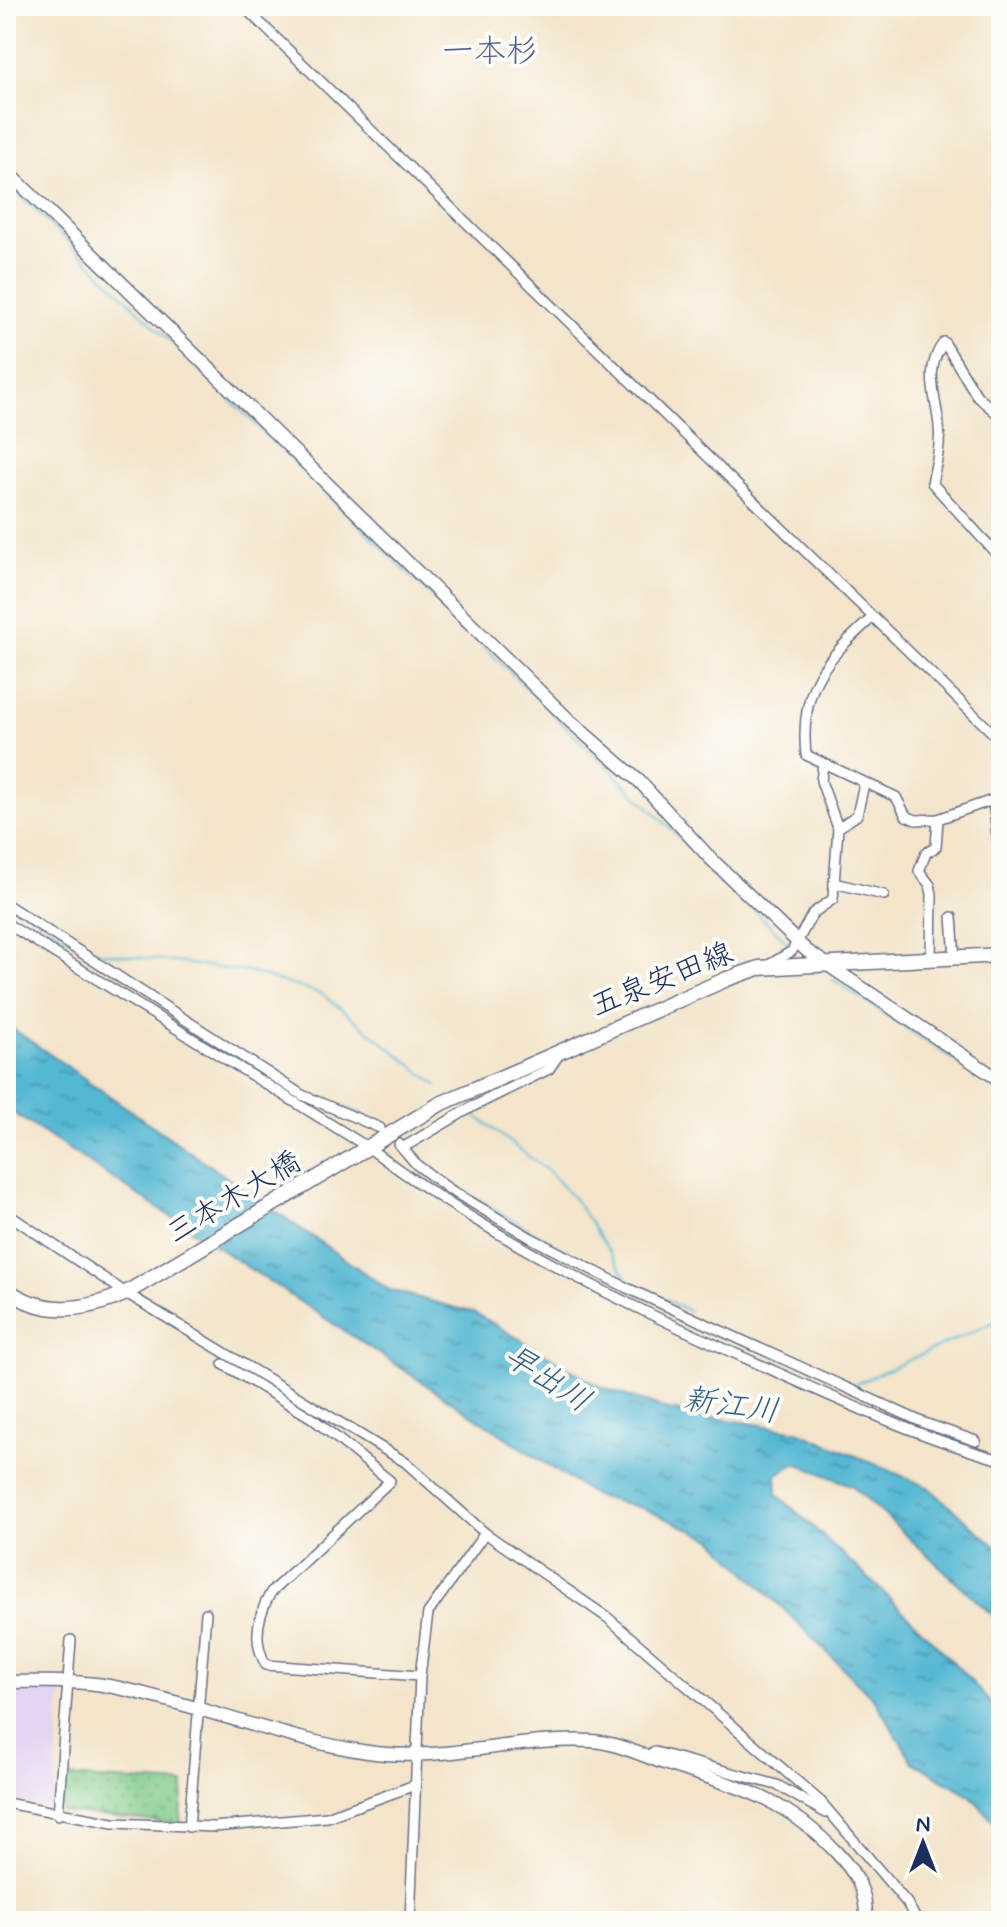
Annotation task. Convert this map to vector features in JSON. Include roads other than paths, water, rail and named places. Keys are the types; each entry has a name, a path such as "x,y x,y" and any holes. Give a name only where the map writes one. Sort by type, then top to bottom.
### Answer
{"main road":[{"name":"五泉安田線","path":"367,1149 440,1104 699,990 765,968 1001,955"},
{"name":"三本木大橋","path":"128,1292 367,1149"},
{"path":"6,1289 39,1307 74,1309 101,1304 128,1292"}],"street":[{"path":"243,6 1001,741"},
{"path":"6,170 570,721 640,782 709,857 798,942 823,964 1001,1081"},
{"path":"1001,417 977,396 944,342 933,366 930,388 939,424 932,483 1001,559"},
{"path":"873,617 832,654 808,700 803,728 806,755 896,797 906,816 916,820 938,819 997,799 1001,870"},
{"path":"765,968 792,951 813,913 831,902 838,828 821,781 823,764"},
{"path":"838,828 857,815 864,784"},
{"path":"931,959 932,894 930,885 919,871 926,853 936,847 938,819"},
{"path":"834,883 884,895"},
{"path":"6,904 302,1095 380,1128"},
{"path":"952,917 955,958"},
{"path":"6,923 548,1265 671,1325 887,1421 1001,1460"},
{"path":"561,1051 549,1069 402,1146 417,1165 449,1189 531,1238 627,1288 924,1423 976,1441"},
{"path":"6,1213 128,1292 405,1462 485,1533 608,1618 811,1792 845,1826 907,1903 917,1921"},
{"path":"223,1364 312,1418 390,1481 271,1592 261,1611 257,1650 266,1665 420,1676"},
{"path":"410,1921 420,1676 428,1613 485,1533"},
{"path":"189,1827 206,1613"},
{"path":"58,1815 71,1640"},
{"path":"6,1682 67,1681 107,1686 285,1735 369,1752 416,1755 540,1740 596,1741 755,1793 784,1806 818,1833 852,1869 867,1904 866,1921"},
{"path":"643,1756 655,1752 777,1785 809,1801 845,1826"},
{"path":"6,1803 58,1815 189,1827 327,1817 415,1785"}],"water":[{"name":"早出川","path":"6,1024 389,1290 475,1313 601,1387 668,1410 798,1431 928,1487 1001,1551 1001,1623 853,1486 796,1463 776,1475 777,1494 921,1629 1001,1715 1001,1830 971,1796 913,1762 874,1699 713,1539 642,1508 595,1496 6,1108"}],"waterway":[{"path":"6,181 790,945"},
{"path":"6,898 132,980"},
{"path":"92,951 249,972 322,994 437,1085"},
{"path":"833,980 1001,1091"},
{"path":"335,1104 362,1114"},
{"path":"471,1112 549,1172 575,1200 631,1284"},
{"path":"412,1149 433,1172"},
{"path":"444,1180 563,1249 689,1311"},
{"path":"851,1386 1001,1319"}],"district":[{"name":"一本杉","path":"490,52"}],"water label":[{"name":"新江川","path":"731,1406"}]}
